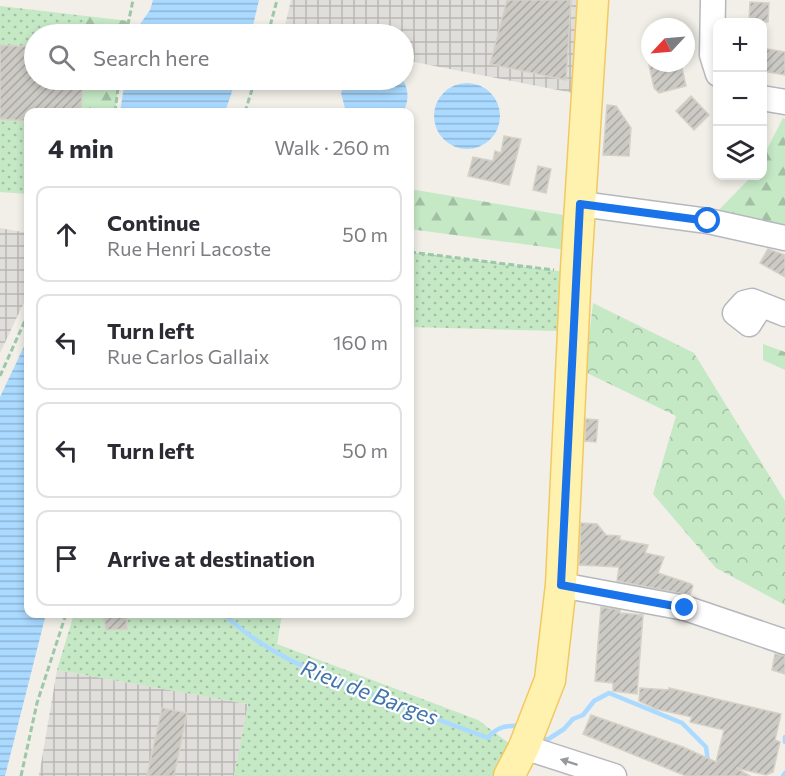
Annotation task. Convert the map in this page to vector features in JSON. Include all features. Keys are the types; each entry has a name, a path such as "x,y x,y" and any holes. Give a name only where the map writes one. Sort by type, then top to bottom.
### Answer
{"main road":[{"path":"510,776 550,680 561,585 576,269 593,0"}],"street":[{"path":"713,0 711,55 716,72"},
{"path":"767,99 785,102"},
{"path":"580,204 708,221 785,238"},
{"path":"761,305 785,314"},
{"path":"561,585 685,608 785,642"},
{"path":"524,747 609,775"}],"path":[{"path":"128,24 133,0"},
{"path":"271,24 277,0"},
{"path":"116,108 118,90"},
{"path":"246,108 252,90"},
{"path":"414,253 551,270 576,269"},
{"path":"0,376 24,323"},
{"path":"21,776 37,703 65,618"}],"shaded area":[{"path":"291,0 585,0 578,94 414,62 414,24 285,24"},
{"path":"0,228 24,232 24,302 0,353"},
{"path":"57,670 248,704 234,776 39,776"}],"green space":[{"path":"0,6 86,16 85,24 24,24 24,90 78,90 76,108 24,108 24,194 0,192"},
{"path":"86,16 129,21 129,24 85,24"},
{"path":"78,90 118,90 116,108 76,108"},
{"path":"783,118 785,119 785,238 708,221 748,180 767,180 767,149"},
{"path":"414,190 569,216 567,250 414,230"},
{"path":"414,253 566,272 558,331 414,327"},
{"path":"593,303 694,353 785,501 785,605 716,568 653,494 676,416 585,372"},
{"path":"763,344 785,352 785,370 763,360"},
{"path":"73,618 281,618 277,644 478,720 510,744 493,776 234,776 248,704 57,670"}],"water":[{"path":"153,0 259,0 253,24 140,24 150,10"},
{"path":"467,83 480,85 490,93 498,103 500,116 498,129 490,139 480,147 467,149 454,147 444,139 436,129 434,116 436,103 444,93 454,85"},
{"path":"123,90 233,90 226,108 121,108"},
{"path":"342,90 406,90 408,96 404,108 345,108"},
{"path":"24,346 24,618 45,618 5,776 0,776 0,397"}],"building":[{"path":"507,0 571,0 566,80 490,64"},
{"path":"750,2 769,3 768,22 767,18 749,18"},
{"path":"0,45 24,46 24,90 82,90 81,108 24,108 24,121 0,119"},
{"path":"767,49 785,52 785,75 767,72"},
{"path":"651,72 683,72 686,86 659,93 654,88"},
{"path":"691,96 709,115 694,130 676,111"},
{"path":"607,105 616,106 631,128 629,156 603,155"},
{"path":"504,136 521,139 509,185 468,176 473,157 493,161 495,151 501,153"},
{"path":"538,166 551,169 546,193 533,190"},
{"path":"768,249 785,255 785,277 760,263"},
{"path":"586,419 598,420 596,442 585,441"},
{"path":"581,523 597,524 606,535 620,536 620,540 648,545 645,553 664,557 658,573 691,584 693,586 690,595 617,581 619,567 579,565"},
{"path":"601,607 620,610 620,613 643,615 637,694 613,691 613,683 595,681"},
{"path":"104,618 126,618 127,629 106,630"},
{"path":"775,654 785,656 785,674 772,670"},
{"path":"640,688 669,690 669,688 781,714 775,740 780,742 773,772 766,775 736,768 750,776 686,776 583,734 591,715 683,747 716,762 724,730 690,722 692,717 656,709 639,701"},
{"path":"162,708 187,713 174,776 147,776"}],"waterway":[{"name":"Rieu de Barges","path":"228,618 255,640 290,660 488,738 503,727 522,726"},
{"name":"Rieu de Barges","path":"544,738 547,740 564,729 573,719 583,715 594,701 609,693 682,723 706,747 708,761"},
{"name":"Rieu de Barges","path":"785,737 785,742"}],"route":[{"path":"685,608 561,585 580,204 708,221"}]}
